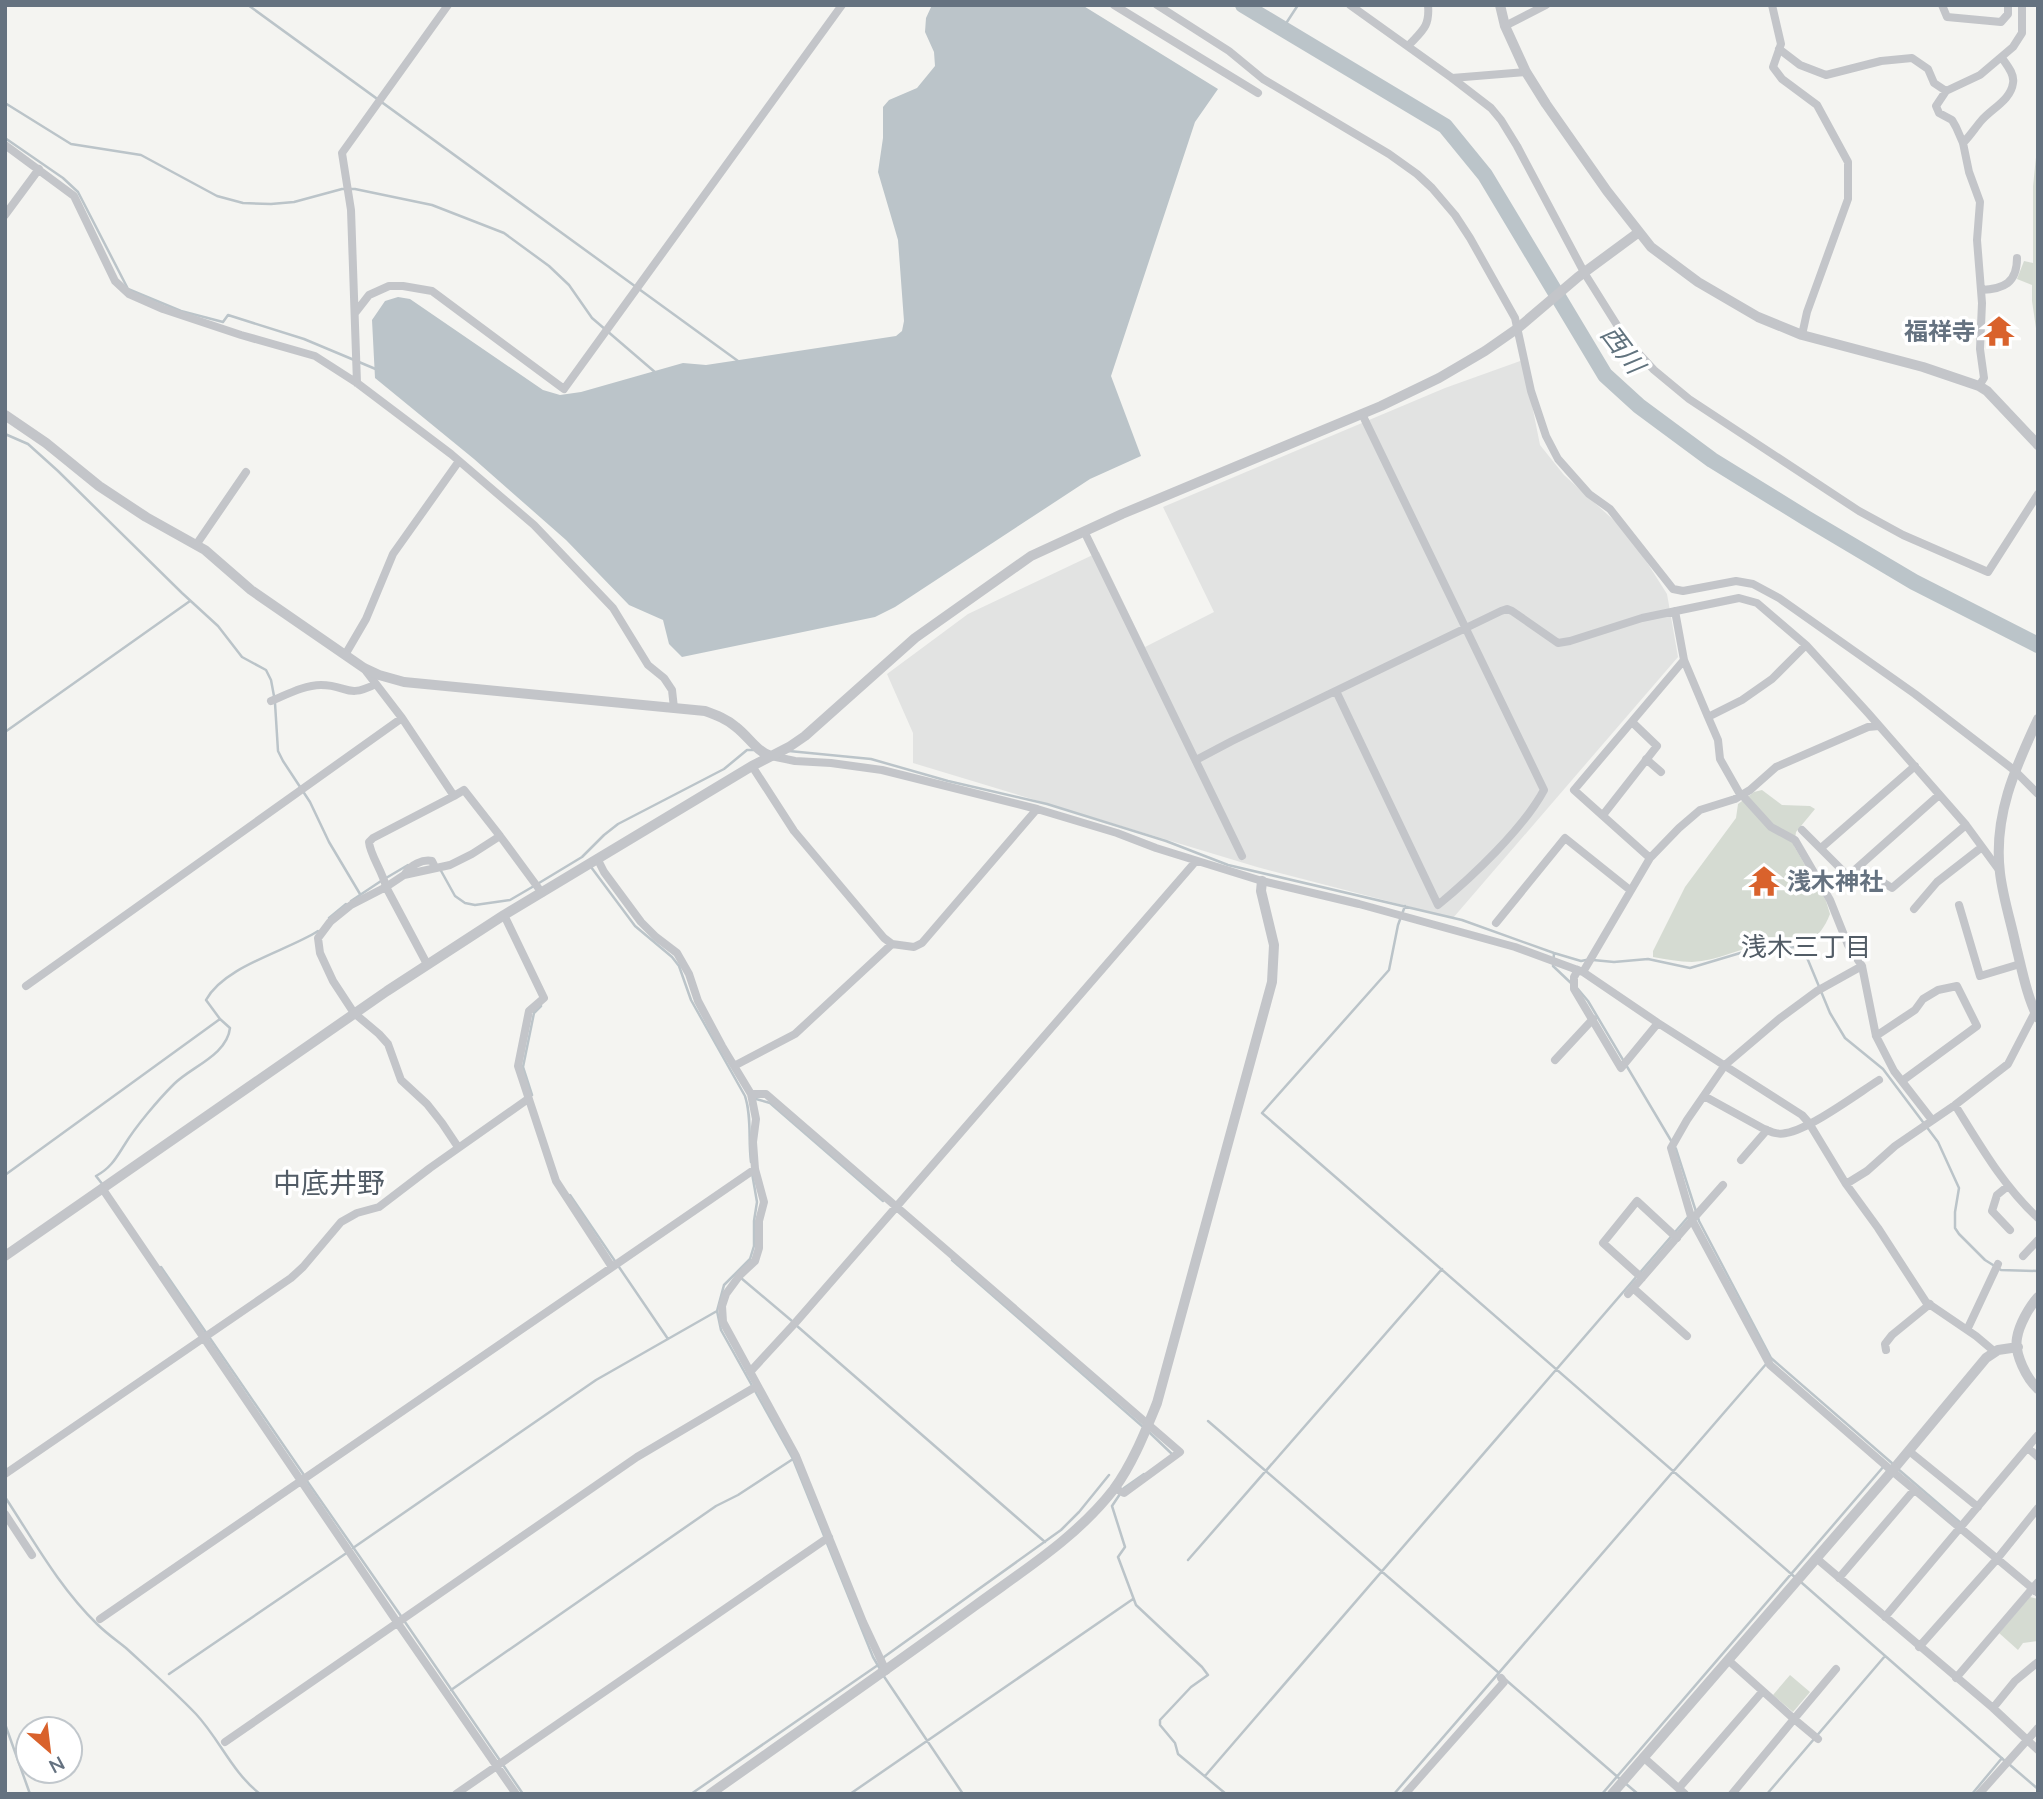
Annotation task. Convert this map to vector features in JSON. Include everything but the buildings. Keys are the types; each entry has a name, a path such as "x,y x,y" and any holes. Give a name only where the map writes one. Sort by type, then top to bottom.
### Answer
{"street":[{"path":"358,383 351,210 342,153 448,5"},
{"path":"355,313 369,295 389,286 432,291 564,389 842,5"},
{"path":"1114,5 1258,93"},
{"path":"1157,5 1229,51 1263,79 1389,154 1432,188 1455,215 1521,324 1534,401 1546,436 1558,459 1590,494 1610,509 1673,589 1683,591 1736,581 1753,584 1779,598 1854,649 2014,770 2038,794"},
{"path":"1350,5 1491,108 1517,146 1582,275 1627,341 1654,370 1680,392 1859,511 1903,535 1988,572 2038,494"},
{"path":"1360,12 1367,5"},
{"path":"1408,46 1430,19 1428,5"},
{"path":"1500,5 1505,26 1526,72 1546,104 1651,247 1698,282 1758,317 1802,335 1923,367 1979,386 1987,391 2038,445"},
{"path":"1505,26 1546,5"},
{"path":"1772,5 1781,44 1773,67 1782,79 1817,105 1848,162 1847,199 1807,312 1802,335"},
{"path":"1942,5 1947,17 2001,22 2008,15 2008,5"},
{"path":"1979,386 1984,377 1980,349 1981,290 1977,240 1980,202 1969,172 1963,143 1952,120 1940,113 1936,106 1946,91 1980,75 2013,47 2022,33 2022,5"},
{"path":"1779,49 1800,65 1826,75 1881,61 1912,58 1928,69 1934,83 1946,91"},
{"path":"1963,143 1983,118 1998,107 2014,82 2001,58"},
{"path":"1452,78 1526,72"},
{"path":"5,145 74,196 116,281 129,295 241,335 315,356 358,383 459,461 534,525 613,608 648,665 664,678 672,690 674,708"},
{"path":"5,215 39,169"},
{"path":"5,1256 428,964 504,915 752,766 789,747 805,736 915,638 1031,556 1362,414 1439,378 1485,351 1639,232"},
{"path":"1981,290 2003,287 2013,278 2017,269 2017,258"},
{"path":"1336,691 1438,905 1510,836 1544,790 1362,414"},
{"path":"5,415 46,443 99,486 205,551 251,590 364,668 379,675 404,682 705,711 736,726 761,753 771,756 882,770 1037,809 1262,881 1359,904 1515,947 1580,971 1802,1115 1846,1184 1930,1304 1995,1352"},
{"path":"345,655 366,619 393,554 459,461"},
{"path":"196,545 246,472"},
{"path":"1084,531 1242,856"},
{"path":"1196,760 1501,611 1507,610 1558,643 1642,618 1739,598 1758,603 1806,645 1966,825 2000,872"},
{"path":"1675,611 1684,660 1718,740 1720,758 1741,795 1771,827 1795,840 1830,900 1848,945 1862,966 1876,1036 1902,1081 1932,1120"},
{"path":"1708,717 1742,700 1772,679 1806,645"},
{"path":"1650,858 1574,790 1684,660"},
{"path":"364,668 402,718 454,796"},
{"path":"271,701 311,686 321,685 358,692 376,684"},
{"path":"26,986 402,718"},
{"path":"1846,1184 2008,1064 2036,1015 2020,964 2000,872 2001,826 2006,793 2038,719"},
{"path":"1602,815 1657,746 1632,722"},
{"path":"1658,1023 1620,1068 1574,989 1574,977 1650,858 1700,810 1726,803 1741,795 1776,767 1790,760 1868,727 1879,726"},
{"path":"1647,759 1661,772"},
{"path":"752,766 794,831 892,944 914,947 922,943 1037,809"},
{"path":"1821,848 1915,766"},
{"path":"428,964 386,887 383,873 370,848 369,842 373,838 464,790 542,893"},
{"path":"1848,876 1940,795"},
{"path":"1802,830 1857,885 1878,879 1892,888 1966,825"},
{"path":"458,1147 426,1104 401,1080 388,1044 354,1013 333,981 320,953 318,938 330,922 351,905 404,875 450,865 500,836"},
{"path":"1496,923 1565,838 1630,890"},
{"path":"1914,909 1937,882 1982,847"},
{"path":"598,860 641,922 677,953 689,974 698,1001 751,1094 756,1119 752,1142 755,1169 764,1202 759,1221 759,1248 757,1257 730,1285 722,1306 723,1322 796,1456 863,1622 886,1671"},
{"path":"750,1372 1196,861"},
{"path":"710,1794 886,1671 1055,1547 1087,1520 1128,1467 1157,1403 1176,1340 1272,982 1274,945 1261,891 1262,881"},
{"path":"1959,905 1980,976 2020,964"},
{"path":"504,915 544,998 529,1011 518,1066 528,1100 556,1181 612,1266"},
{"path":"734,1066 795,1034 892,944"},
{"path":"1862,966 1817,991 1779,1019 1726,1065 1671,1148 1692,1220 1770,1365 1914,1490 2036,1588 1956,1678"},
{"path":"1876,1036 1915,1010 1923,999 1938,990 1957,986 1977,1026 1902,1081"},
{"path":"1555,1060 1593,1019"},
{"path":"1704,1096 1767,1130 1784,1134 1809,1123 1879,1080"},
{"path":"751,1094 766,1094 1180,1452 1124,1493 1114,1488"},
{"path":"5,1474 290,1278 303,1267 341,1222 357,1213 379,1207 458,1147 528,1100"},
{"path":"1955,1105 2008,1186 2038,1219"},
{"path":"1741,1160 1767,1130"},
{"path":"100,1619 755,1169"},
{"path":"1688,1336 1631,1291 1723,1185"},
{"path":"2008,1186 1997,1195 1992,1211 2010,1230"},
{"path":"102,1188 516,1794"},
{"path":"1642,1278 1603,1243 1637,1201 1677,1238"},
{"path":"2023,1256 2038,1240"},
{"path":"1967,1330 1998,1264"},
{"path":"2038,1297 2017,1337 2026,1375 2038,1390"},
{"path":"1886,1350 1885,1344 1892,1335 1930,1304"},
{"path":"1612,1794 1892,1471 1986,1358 1995,1352 2018,1347"},
{"path":"225,1742 637,1457 757,1386"},
{"path":"1885,1617 2038,1435"},
{"path":"2028,1448 2038,1457"},
{"path":"1909,1451 1978,1507"},
{"path":"1839,1578 1914,1490"},
{"path":"1919,1647 2038,1508"},
{"path":"5,1514 32,1555"},
{"path":"457,1794 829,1537"},
{"path":"1816,1558 1993,1708 2038,1750"},
{"path":"1728,1660 1818,1739"},
{"path":"1993,1708 2015,1681 2038,1662"},
{"path":"1732,1794 1836,1669"},
{"path":"1405,1794 1504,1682 1501,1678"},
{"path":"1643,1757 1682,1791 1762,1692"},
{"path":"1979,1794 2038,1728"}],"shaded area":[{"path":"932,5 1082,5 1218,89 1195,122 1111,376 1141,456 1090,479 895,607 875,617 682,657 669,644 663,620 629,605 566,540 474,459 375,378 372,320 385,301 398,297 410,299 543,390 560,395 581,392 683,363 706,365 896,336 902,331 904,321 898,240 878,172 883,138 883,107 889,100 917,88 935,66 934,52 925,32 926,18"},
{"path":"2038,138 2038,342 2032,285 2017,279 2024,261 2033,263 2033,186"},
{"path":"1523,360 1540,445 1564,475 1629,534 1667,594 1678,657 1453,918 1257,867 913,763 913,733 887,674 968,614 1099,552 1145,647 1214,612 1163,507 1445,388"},
{"path":"1762,790 1782,805 1810,806 1815,809 1796,832 1794,846 1826,901 1830,914 1823,927 1814,938 1801,944 1767,944 1692,962 1653,957 1653,951 1685,887 1736,818 1738,804 1754,792"},
{"path":"2030,1597 2038,1599 2038,1641 2023,1643 2018,1650 1999,1633"},
{"path":"1790,1675 1810,1692 1793,1712 1773,1695"}],"waterway":[{"path":"248,5 738,361"},
{"name":"西川","path":"1243,5 1445,126 1485,175 1605,375 1639,406 1712,460 1806,518 1914,582 2038,645"},
{"path":"1283,28 1298,5"},
{"path":"5,103 71,144 141,155 217,196 243,203 294,202 342,189 355,189 432,205 504,233 549,266 569,285 592,318 656,373"},
{"path":"5,138 63,178 78,192 128,289 181,311 223,322 228,315 304,339 378,370"},
{"path":"5,434 28,444 58,471 218,626 242,657 266,670 274,696"},
{"path":"5,732 190,601"},
{"path":"275,703 278,751 310,802 329,842 360,894"},
{"path":"539,883 582,857 618,824 724,769 747,750 755,750"},
{"path":"789,751 871,759 948,781 1047,804 1166,841 1228,865 1462,920 1554,953 1586,960"},
{"path":"386,878 408,865"},
{"path":"591,867 635,926 679,966 691,1000 745,1096 751,1162"},
{"path":"440,869 455,896 465,903 475,905 510,900 534,886"},
{"path":"351,901 381,881"},
{"path":"329,918 346,904"},
{"path":"1405,906 1398,925 1389,970 1262,1113 1797,1579"},
{"path":"5,1175 220,1019 206,1000 227,978 241,968 318,931"},
{"path":"1593,960 1614,962 1648,959 1690,968 1747,951 1795,947 1801,950 1808,960 1830,1013 1845,1038 1883,1069 1938,1142 1959,1188 1955,1212 1955,1228 1959,1234 1985,1260 2001,1270 2038,1271"},
{"path":"1554,953 1553,966 1572,984"},
{"path":"1577,988 1588,1001 1676,1149 1699,1221 1771,1358 1893,1464"},
{"path":"532,1095 523,1067 534,1013 541,1006"},
{"path":"103,1185 96,1176 113,1162 154,1105 174,1084 222,1046 230,1028 220,1019"},
{"path":"756,1099 770,1103 883,1201"},
{"path":"752,1173 757,1202 754,1246 750,1259 724,1285 717,1311 721,1330 793,1459 880,1669"},
{"path":"570,1195 668,1339"},
{"path":"1205,1776 1688,1217"},
{"path":"952,1260 1142,1426"},
{"path":"161,1267 304,1475"},
{"path":"1188,1560 1442,1269"},
{"path":"741,1278 792,1321"},
{"path":"353,1548 596,1380 717,1311"},
{"path":"797,1326 1045,1542"},
{"path":"1394,1794 1767,1363"},
{"path":"1208,1421 1499,1673"},
{"path":"1150,1433 1172,1454"},
{"path":"451,1690 716,1506 793,1459"},
{"path":"1602,1794 1884,1466"},
{"path":"1898,1469 1962,1524"},
{"path":"1144,1474 1124,1488 1112,1506 1125,1547 1118,1557 1136,1605 1208,1675 1191,1687 1160,1720 1160,1725 1175,1743 1178,1754 1226,1794"},
{"path":"882,1660 1061,1530 1109,1475"},
{"path":"307,1481 401,1616"},
{"path":"5,1497 48,1563 83,1610 196,1714 234,1766 260,1794"},
{"path":"169,1674 348,1552"},
{"path":"1802,1583 2005,1761"},
{"path":"850,1794 1133,1599"},
{"path":"405,1622 523,1794"},
{"path":"1767,1794 1885,1656"},
{"path":"691,1794 878,1665"},
{"path":"883,1675 963,1794"},
{"path":"1506,1680 1620,1779"},
{"path":"5,1724 30,1794"},
{"path":"1972,1794 2002,1758"},
{"path":"2010,1765 2038,1789"},
{"path":"1625,1783 1638,1794"}],"place":[{"name":"福祥寺","path":"1999,331"},
{"name":"浅木神社","path":"1764,881"}],"district":[{"name":"浅木三丁目","path":"1806,946"},
{"name":"中底井野","path":"329,1182"}]}
